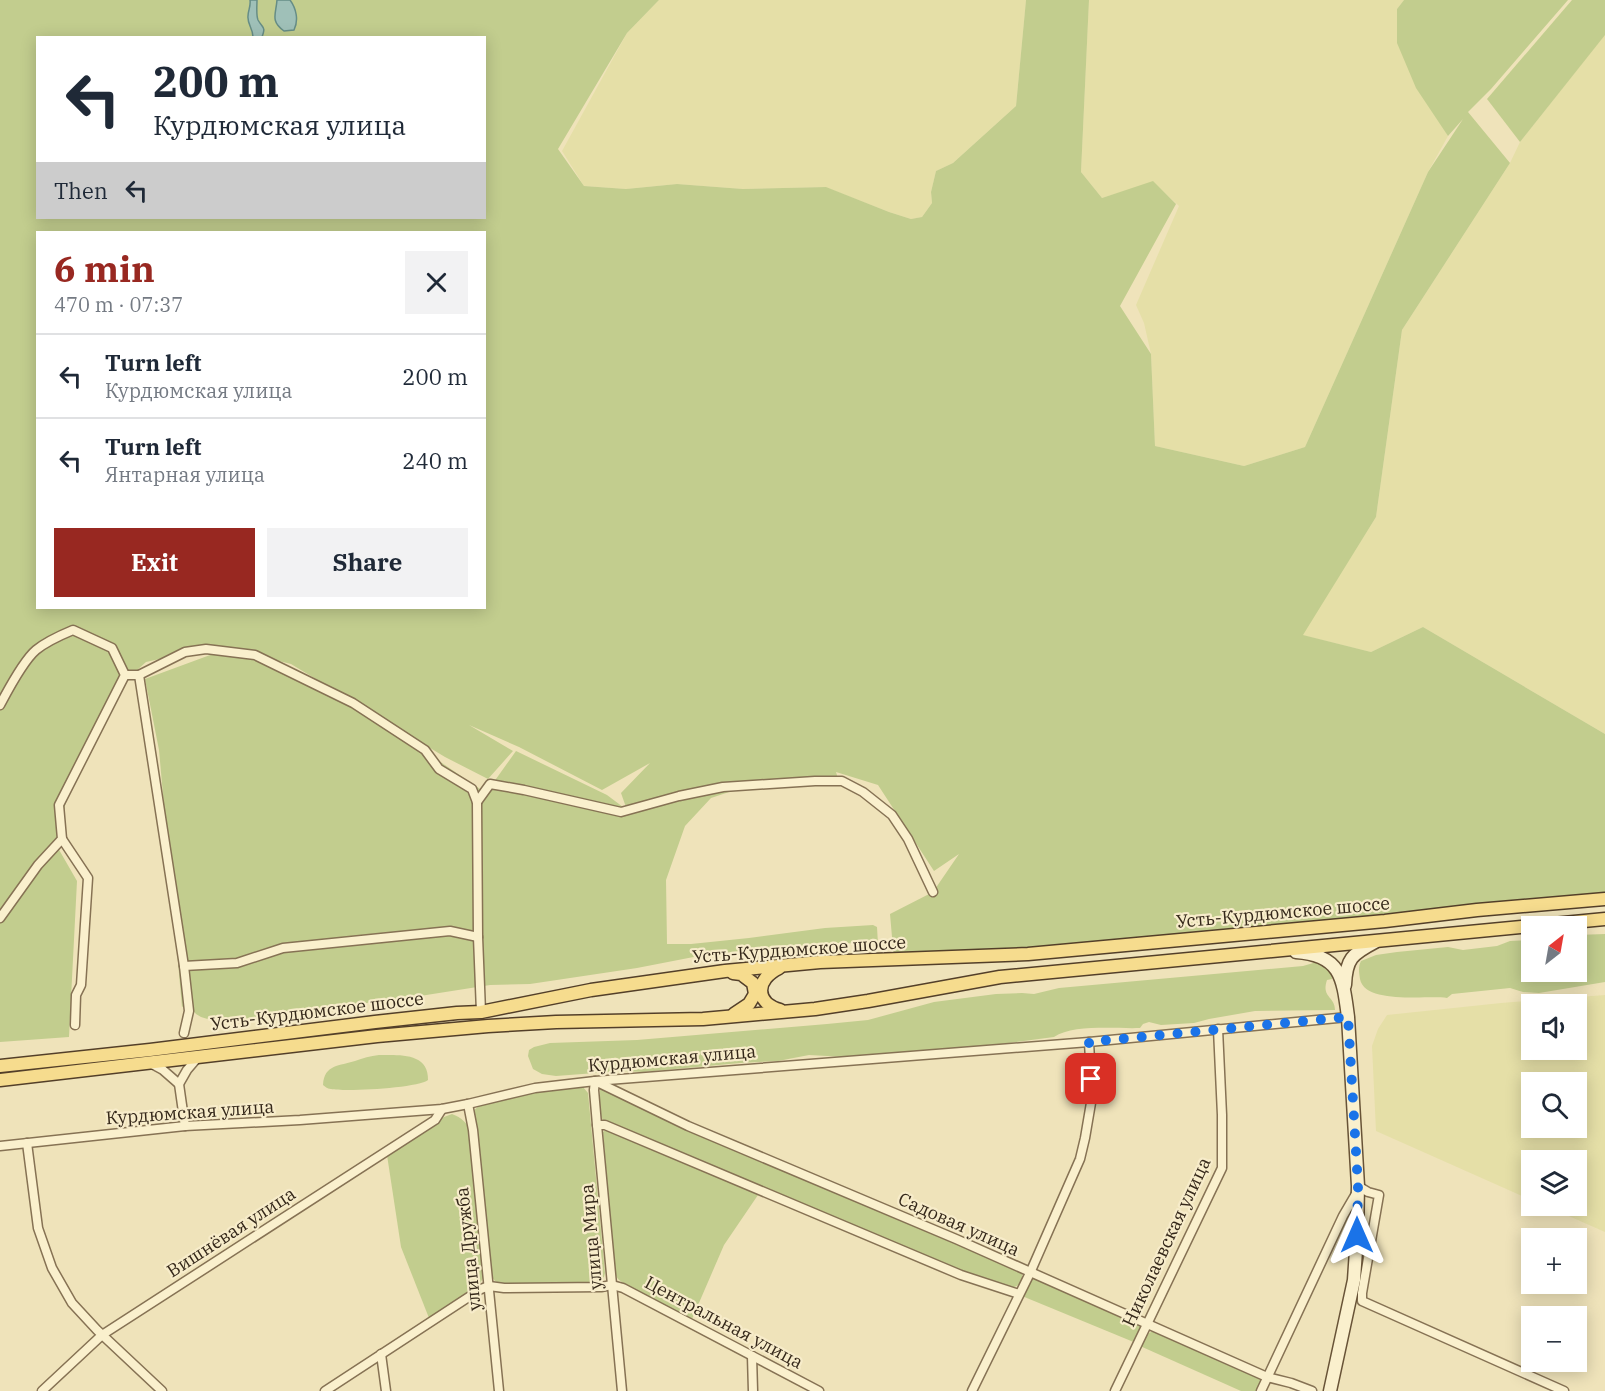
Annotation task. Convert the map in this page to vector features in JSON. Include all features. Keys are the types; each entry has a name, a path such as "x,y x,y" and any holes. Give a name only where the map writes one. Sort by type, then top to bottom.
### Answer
{"main road":[{"name":"Усть-Курдюмское шоссе","path":"0,1066 482,1012 591,990 725,971 919,958 1028,954 1605,899"},
{"name":"Усть-Курдюмское шоссе","path":"0,1080 377,1036 488,1026 703,1019 815,1009 1000,976 1605,919"},
{"path":"783,1011 769,1005 761,989 763,980 769,974 786,966"},
{"path":"725,971 741,974 753,983 755,994 743,1009 730,1016"}],"street":[{"path":"0,705 13,681 35,651 73,630 112,648 125,675"},
{"path":"125,675 139,675 185,652 206,649 255,655 353,704 416,744 424,750 439,769 472,789 477,802 478,937 482,1012"},
{"path":"75,1024 76,995 81,985 88,878 62,839 59,806 125,675"},
{"path":"139,675 184,966 189,1011 184,1033"},
{"path":"477,802 490,784 621,812 723,787 842,781 863,792 892,815 908,839 933,892"},
{"path":"0,918 38,865 62,839"},
{"path":"184,966 237,963 283,948 439,932 450,931 478,937"},
{"path":"1345,993 1349,960 1359,950 1375,941"},
{"path":"1274,951 1310,953 1327,959 1339,972 1345,993 1358,1188 1357,1235 1354,1280 1330,1391"},
{"name":"Курдюмская улица","path":"0,1146 185,1126 442,1109 535,1088 595,1081 1089,1042 1348,1017"},
{"name":"Николаевская улица","path":"1115,1391 1222,1168 1218,1029"},
{"path":"972,1391 1030,1273 1080,1159 1092,1097 1089,1042"},
{"path":"185,1126 179,1084 199,1056"},
{"path":"150,1063 163,1070 179,1084"},
{"name":"Садовая улица","path":"595,1081 688,1126 956,1239 1267,1377 1312,1391"},
{"name":"улица Мира","path":"595,1081 597,1125 622,1391"},
{"name":"улица Дружба","path":"468,1104 473,1130 499,1391"},
{"name":"Вишнёвая улица","path":"42,1391 102,1335 435,1120 442,1109"},
{"path":"597,1125 605,1125 961,1275 1019,1294"},
{"path":"27,1143 38,1228 52,1268 72,1303 102,1335 162,1391"},
{"path":"1261,1391 1358,1188"},
{"path":"1358,1188 1379,1194 1362,1301 1564,1391"},
{"path":"325,1391 489,1286 504,1288 612,1285"},
{"name":"Центральная улица","path":"612,1285 623,1288 819,1391"},
{"path":"381,1354 386,1391"},
{"path":"752,1356 753,1391"}],"shaded area":[{"path":"659,0 1026,0 1016,106 953,163 936,171 931,192 932,203 922,217 911,219 825,187 743,189 677,184 626,189 584,186 562,151 627,33"},
{"path":"1089,0 1404,0 1397,9 1448,136 1428,172 1305,447 1244,466 1155,446 1151,354 1144,323 1136,305 1179,206 1153,182 1102,198 1081,172"},
{"path":"1605,34 1605,734 1423,627 1371,652 1302,635 1376,517 1402,330 1510,163 1520,142"},
{"path":"1605,995 1605,1232 1569,1216 1587,1216 1587,1150 1521,1150 1521,1196 1376,1131 1372,1046 1378,1029 1387,1015 1521,1001 1521,1060 1587,1060 1587,996"}],"green space":[{"path":"0,0 659,0 627,33 558,149 584,186 626,189 677,184 743,189 826,187 911,219 922,217 932,203 931,192 936,171 953,163 1016,106 1026,0 1089,0 1081,172 1102,198 1153,181 1176,204 1120,306 1151,354 1155,446 1244,466 1305,447 1428,172 1463,119 1448,136 1416,88 1397,43 1397,9 1404,0 1568,0 1491,89 1468,112 1510,163 1402,330 1376,517 1303,635 1371,652 1423,627 1605,734 1605,899 894,960 890,914 933,892 959,854 934,871 878,785 836,772 839,782 744,787 711,798 685,826 666,880 667,944 691,944 825,928 873,925 877,927 878,944 839,943 709,954 637,968 530,984 490,985 229,1021 214,1021 196,1014 190,1002 182,1007 159,750 145,679 221,651 288,668 442,763 486,793 516,751 607,795 627,810 621,793 650,763 602,790 519,747 469,725 513,751 488,779 445,757 291,664 219,646 146,662 113,692 70,776 58,848 77,881 69,1037 0,1042"},
{"path":"1572,0 1605,0 1605,35 1520,142 1487,99"},
{"path":"1605,934 1605,982 1539,993 1510,988 1452,994 1447,998 1385,996 1373,993 1364,987 1360,979 1361,961 1376,955 1448,947 1463,950 1521,940 1521,982 1587,982 1587,935"},
{"path":"1320,961 1331,971 1332,979 1327,980 1326,990 1335,1010 1255,1011 1194,1023 1161,1025 1149,1022 1140,1028 1072,1030 1054,1037 1002,1044 845,1057 809,1055 778,1061 643,1072 622,1071 556,1076 542,1074 533,1069 528,1056 529,1050 534,1047 550,1043 637,1040 868,1020 934,1002 996,994 1034,994 1059,988 1303,966"},
{"path":"379,1055 411,1057 418,1060 427,1071 428,1080 411,1085 366,1090 339,1090 323,1085 326,1073 330,1069"},
{"path":"583,1087 588,1093 605,1273 603,1280 599,1284 505,1286 491,1276 479,1141 473,1111 479,1106 527,1094"},
{"path":"600,1089 955,1241 1022,1273 1021,1281 1019,1285 1011,1288 962,1272 603,1120 600,1115"},
{"path":"452,1114 463,1121 471,1131 483,1278 478,1287 429,1318 401,1247 387,1155"},
{"path":"607,1129 760,1192 724,1245 692,1319 623,1283 615,1274 603,1132"},
{"path":"1035,1277 1140,1326 1141,1331 1136,1343 1022,1296 1029,1279"},
{"path":"1157,1332 1261,1378 1262,1381 1257,1391 1241,1391 1140,1346 1146,1335"}],"water":[{"path":"250,0 257,0 257,18 264,29 262,36 253,36 248,19"},
{"path":"277,0 290,0 292,3 297,18 294,30 284,31 277,24 275,17"}],"route":[{"path":"1091,1079 1089,1042 1348,1017 1358,1186 1357,1235"}]}
